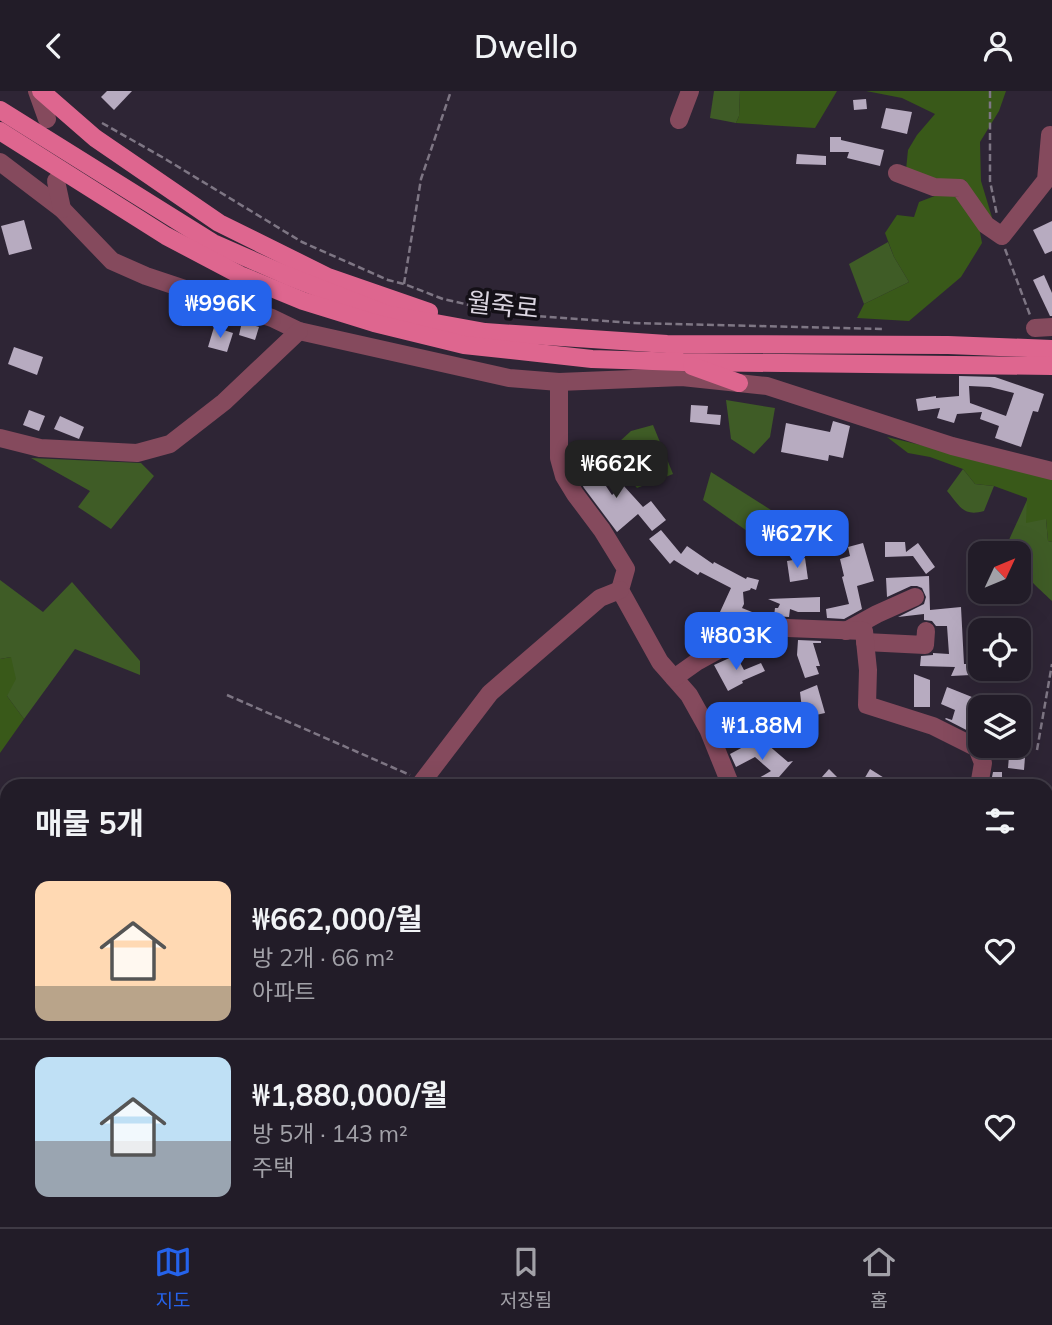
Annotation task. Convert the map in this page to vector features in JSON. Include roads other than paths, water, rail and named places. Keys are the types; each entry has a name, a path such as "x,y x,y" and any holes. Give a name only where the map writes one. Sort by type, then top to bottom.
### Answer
{"main road":[{"path":"39,91 95,138 219,223 328,277 485,332"},
{"name":"월죽로","path":"0,110 213,243 386,314 485,332 667,344 948,345 1052,349"},
{"name":"월죽로","path":"0,131 166,236 240,275 303,301 374,323 464,345 592,359 1052,366"},
{"path":"682,362 739,383"}],"street":[{"path":"39,91 47,120"},
{"path":"679,120 690,91"},
{"path":"897,173 934,187 960,188 986,225 1002,236 1046,180 1050,135"},
{"path":"0,162 62,209 112,261 146,276 272,318 299,331 509,378 559,382 682,377 767,386 952,446 1052,471"},
{"path":"56,181 62,209"},
{"path":"0,438 40,448 137,453 170,444 223,402 299,331"},
{"path":"559,382 559,458 564,476 603,530 626,569 620,590 660,662 689,695 708,729 728,779"},
{"path":"424,779 490,693 600,598 620,590"},
{"path":"846,631 915,597"},
{"path":"674,678 698,661 760,627 864,631 868,670 867,705 933,726 976,748 984,764 981,779"},
{"path":"865,642 925,645 926,631"}]}
